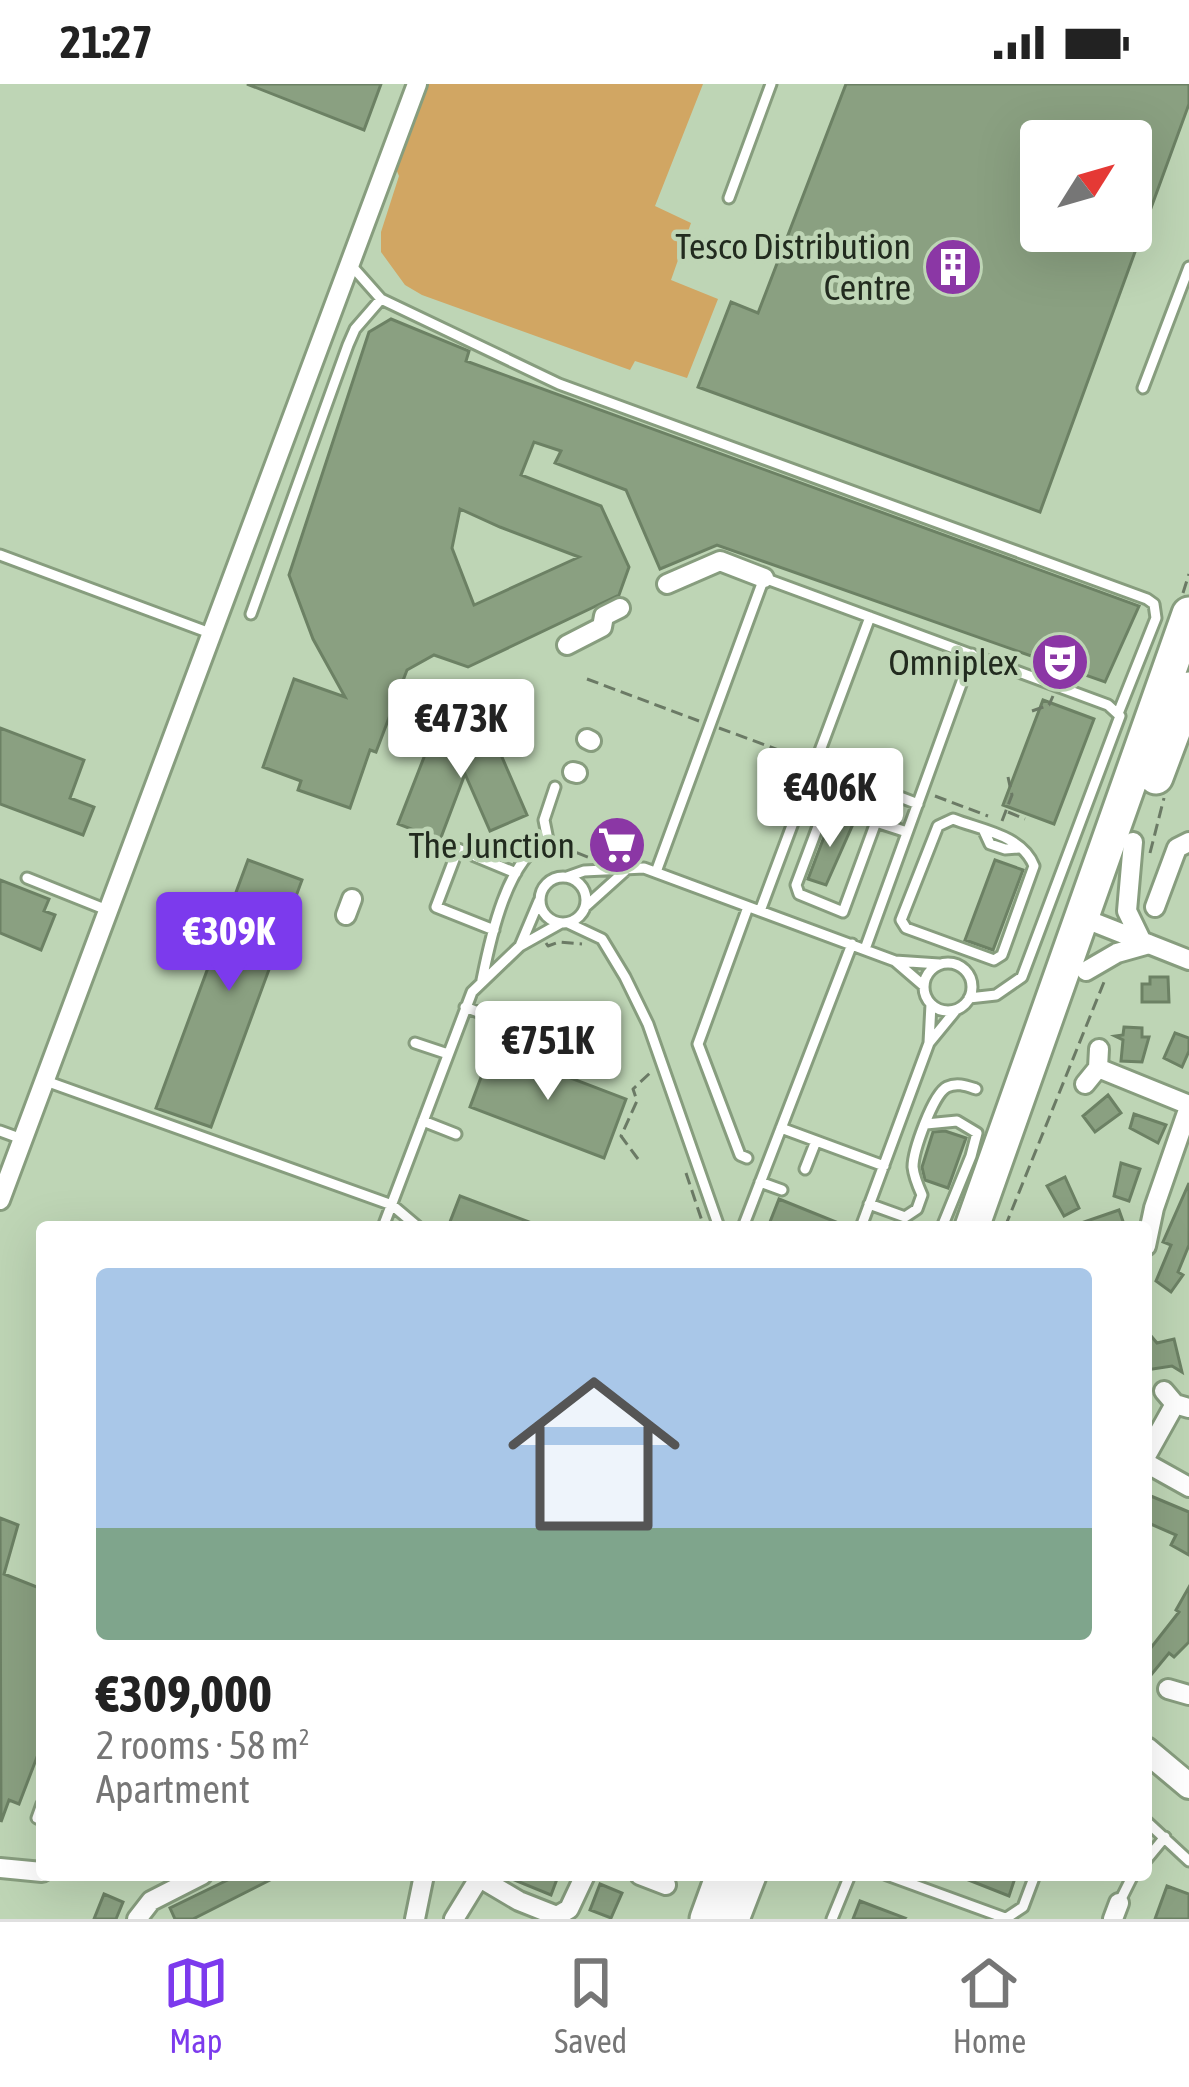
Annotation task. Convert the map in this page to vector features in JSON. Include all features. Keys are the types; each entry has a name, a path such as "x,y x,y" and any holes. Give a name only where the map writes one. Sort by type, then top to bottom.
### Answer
{"highway":[{"path":"996,1221 1101,932 1189,614"},
{"path":"974,1221 1139,854 1189,689"},
{"path":"707,1919 721,1881"},
{"path":"732,1919 746,1881"}],"main road":[{"path":"1152,1755 1189,1786"}],"street":[{"path":"0,1200 417,84"},
{"path":"667,584 720,561 764,578"},
{"path":"567,645 602,627 604,616 620,608"},
{"path":"1155,907 1177,848 1189,842"},
{"path":"1139,854 1127,911 1146,943"},
{"path":"1161,886 1181,895"},
{"path":"1101,932 1189,960"},
{"path":"1101,932 1146,943"},
{"path":"1094,1067 1189,1106 1182,1149 1151,1221"},
{"path":"1152,1448 1176,1401"},
{"path":"1152,1464 1189,1486"},
{"path":"0,1868 36,1871"},
{"path":"137,1919 151,1901 190,1881"},
{"path":"415,1919 423,1881"},
{"path":"454,1919 475,1881"},
{"path":"486,1881 557,1916 569,1909 582,1881"}],"lane":[{"path":"729,198 771,84"},
{"path":"350,264 381,298 559,384 1154,604 1156,618 1024,973 1008,990 969,998 929,1043"},
{"path":"1143,388 1189,267"},
{"path":"251,614 348,345 381,298"},
{"path":"0,555 210,633"},
{"path":"656,872 764,578 1119,711"},
{"path":"760,911 870,616"},
{"path":"865,949 972,654"},
{"path":"814,764 918,804"},
{"path":"838,773 796,886 808,900 843,912 876,822 907,832"},
{"path":"482,980 516,872 528,852 548,840 544,820 555,787"},
{"path":"945,820 1011,839 1032,857 1034,866 1002,955 994,960 903,925 912,881 945,820"},
{"path":"494,930 436,907 458,849 516,872"},
{"path":"520,946 545,885 602,869 644,868 895,961 953,964 966,971 972,984 969,998"},
{"path":"385,1221 465,1006 482,980 520,946 565,923 626,871"},
{"path":"892,873 912,881"},
{"path":"567,877 585,891 585,907"},
{"path":"26,878 107,910"},
{"path":"540,900 544,913 602,939 633,993 717,1221"},
{"path":"747,1158 740,1155 698,1044 748,907"},
{"path":"745,1221 852,944"},
{"path":"863,1221 929,1043 931,1004 924,986 895,961"},
{"path":"924,986 928,973 939,964"},
{"path":"931,1004 941,1010 957,1009"},
{"path":"465,1006 554,1041"},
{"path":"826,1010 841,1015"},
{"path":"415,1042 448,1054"},
{"path":"814,1043 827,1048"},
{"path":"44,1080 392,1205 412,1221"},
{"path":"904,1217 916,1209 922,1195 913,1173 914,1158 935,1097 946,1087 962,1084 976,1089"},
{"path":"423,1121 456,1134"},
{"path":"926,1124 956,1121 976,1133 944,1221"},
{"path":"781,1128 884,1166"},
{"path":"0,1131 22,1139"},
{"path":"805,1168 816,1142"},
{"path":"760,1183 782,1190"},
{"path":"869,1204 908,1221"},
{"path":"1152,1826 1189,1861"},
{"path":"1152,1853 1165,1837"},
{"path":"832,1919 848,1881"},
{"path":"903,1881 1005,1918 1023,1907 1033,1881"},
{"path":"1116,1911 1130,1881"}],"path":[{"path":"1032,711 1049,705 1057,686"},
{"path":"1139,854 1166,791"},
{"path":"826,806 876,822"},
{"path":"1006,811 1025,819"},
{"path":"548,840 626,871"},
{"path":"1007,1221 1101,932"},
{"path":"542,936 548,946 559,942 589,947"},
{"path":"638,1159 621,1136 637,1102 633,1089 652,1072"},
{"path":"682,1161 702,1221"}],"shaded area":[{"path":"424,84 703,84 655,206 691,223 671,280 718,299 687,378 635,361 630,370 405,285 381,252 381,232 399,176 394,164"}],"building":[{"path":"247,84 381,84 364,130"},
{"name":"Tesco Distribution Centre","path":"846,84 1189,84 1189,104 1152,205 1152,120 1020,120 1020,252 1135,252 1040,512 698,387 731,302 758,313"},
{"path":"391,319 469,351 466,361 1139,606 1105,682 717,545 660,569 626,490 555,463 561,451 534,442 521,475 601,506 629,567 619,595 468,667 434,655 407,670 376,752 370,750 350,808 298,790 301,781 263,767 294,679 345,697 313,639 289,575 369,332","holes":["460,509 579,557 474,605 452,548"]},
{"path":"1043,700 1094,719 1054,824 1003,805"},
{"path":"453,720 492,734 527,815 490,831 465,774 440,840 398,824 435,729"},
{"path":"0,728 84,760 70,798 94,807 83,835 0,804"},
{"path":"832,816 853,824 826,885 808,879"},
{"path":"248,860 302,880 211,1127 156,1108"},
{"path":"995,860 1023,870 993,950 965,940"},
{"path":"0,880 49,899 44,911 55,915 41,950 0,933"},
{"path":"1150,977 1168,977 1169,1002 1142,1002 1142,984 1150,984"},
{"path":"1124,1027 1142,1028 1142,1037 1149,1037 1142,1062 1121,1061 1123,1040 1115,1036 1123,1035"},
{"path":"1175,1033 1189,1038 1182,1067 1164,1058"},
{"path":"492,1048 626,1099 604,1158 470,1107"},
{"path":"1108,1095 1121,1113 1095,1132 1083,1116"},
{"path":"1134,1114 1166,1125 1158,1143 1130,1128"},
{"path":"933,1132 966,1138 948,1188 925,1180 922,1167"},
{"path":"1121,1163 1140,1169 1129,1201 1114,1196"},
{"path":"1065,1177 1079,1208 1064,1216 1047,1186"},
{"path":"1189,1183 1189,1245 1178,1272 1183,1275 1171,1292 1156,1281 1171,1245 1163,1242"},
{"path":"460,1196 527,1221 450,1221"},
{"path":"779,1199 834,1221 770,1221"},
{"path":"1119,1210 1123,1221 1087,1221"},
{"path":"1152,1337 1157,1343 1174,1339 1182,1372 1172,1366 1152,1369"},
{"path":"1152,1497 1189,1512 1189,1555 1171,1545 1176,1535 1152,1525"},
{"path":"0,1518 18,1525 4,1574 36,1587 36,1760 19,1804 9,1800 1,1822"},
{"path":"1189,1587 1189,1642 1174,1657 1169,1653 1152,1674 1152,1646 1179,1612"},
{"path":"226,1881 268,1881 193,1919 175,1919 170,1908"},
{"path":"517,1881 556,1881 551,1895"},
{"path":"971,1881 1014,1881 1009,1896"},
{"path":"600,1884 622,1893 611,1918 590,1910"},
{"path":"1167,1886 1189,1894 1189,1919 1155,1919"},
{"path":"104,1894 123,1902 116,1919 94,1919"},
{"path":"860,1901 905,1918 853,1919"}],"place":[{"name":"Tesco Distribution Centre","path":"953,267"},
{"name":"Omniplex","path":"1060,662"},
{"name":"The Junction","path":"617,845"}]}
